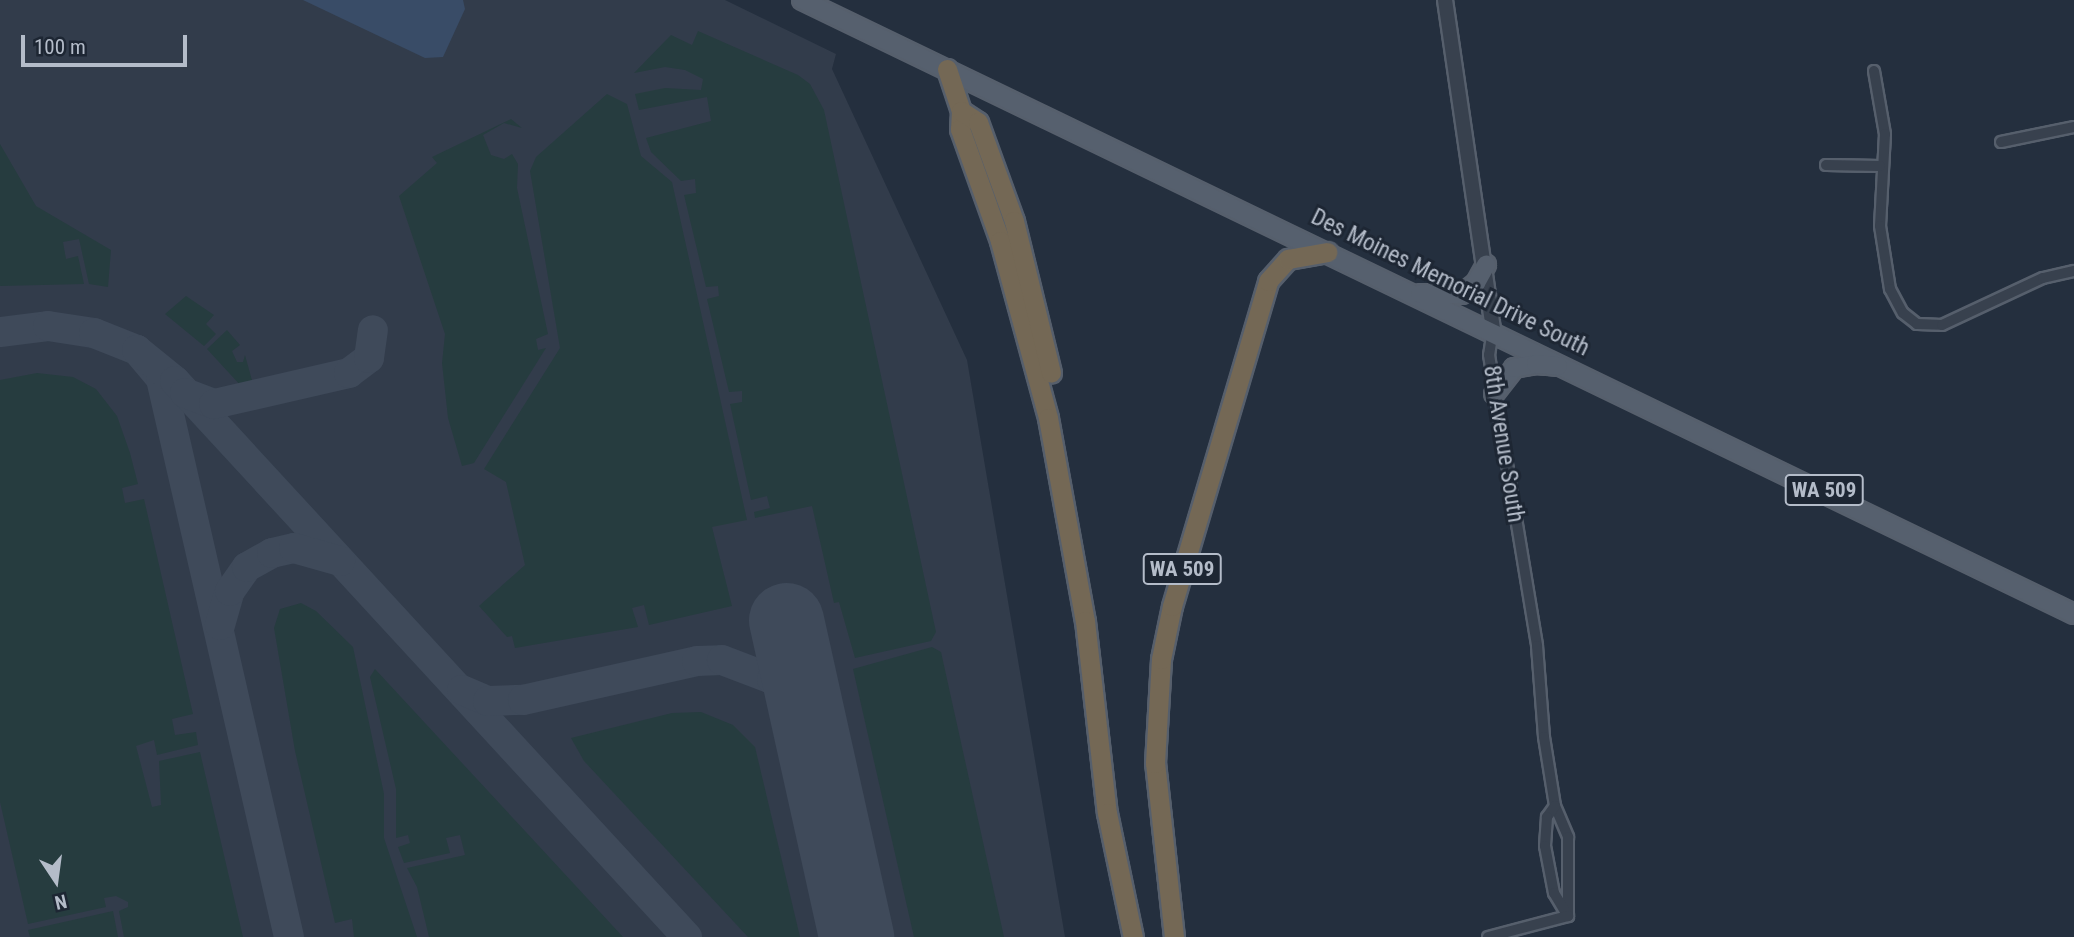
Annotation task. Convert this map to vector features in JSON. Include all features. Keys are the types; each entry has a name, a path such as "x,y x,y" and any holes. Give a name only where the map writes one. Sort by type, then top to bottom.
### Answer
{"highway":[{"path":"947,69 961,111 960,129 988,201 1030,341 1070,525 1107,813 1133,937"},
{"path":"961,111 978,122 988,144 1033,287 1088,561 1124,839 1145,937"},
{"name":"WA 509","path":"1174,937 1155,763 1161,659 1172,606 1268,281 1288,259 1327,252"}],"main road":[{"name":"Des Moines Memorial Drive South","path":"802,0 1166,172 2074,614"},
{"path":"1412,293 1462,294 1476,284 1486,265"},
{"path":"1494,394 1505,375 1525,364 1572,368"}],"street":[{"name":"8th Avenue South","path":"1445,0 1486,265 1493,330 1489,355 1494,394 1537,646 1555,806 1568,836 1568,916"},
{"path":"1874,71 1884,118 1880,166 1880,226 1894,302 1917,324 1953,322 2043,278 2074,271"},
{"path":"2001,142 2074,127"},
{"path":"1826,165 1880,166"},
{"name":"8th Avenue South","path":"1555,806 1547,817 1545,846 1554,893 1568,916"},
{"path":"1488,937 1568,916"}],"shaded area":[{"path":"0,0 725,0 836,54 832,69 967,360 1065,937 0,937"}],"green space":[{"path":"698,31 798,75 810,84 824,110 936,632 931,641 855,658 839,602 834,603 812,506 755,518 754,512 770,508 767,496 751,500 730,404 742,402 742,391 729,392 707,299 719,296 718,286 706,287 684,195 696,193 695,179 681,181 651,152 646,138 711,121 707,97 639,110 635,94 665,88 701,90 703,79 685,70 665,67 634,73 671,35 692,45"},
{"path":"607,94 627,104 641,156 672,182 747,520 712,527 732,606 649,625 644,605 632,608 638,627 515,648 512,636 507,637 479,606 525,565 506,482 484,469 560,348 530,171 536,157"},
{"path":"511,119 522,128 504,123 483,135 491,155 504,159 512,154 518,164 517,188 548,334 536,339 538,350 546,348 474,463 462,466 448,418 442,363 445,334 399,196 437,163 432,157"},
{"path":"0,144 36,206 111,250 108,287 89,284 79,239 63,242 66,259 78,256 84,284 0,286"},
{"path":"186,296 214,315 206,324 216,334 204,346 165,314"},
{"path":"227,330 240,345 232,351 237,362 243,362 245,355 253,384 242,387 207,349"},
{"path":"37,373 73,377 96,389 117,416 138,484 122,488 125,503 144,499 193,714 172,719 175,735 196,732 198,745 157,755 154,740 136,746 152,807 161,805 159,761 200,752 243,937 124,937 119,911 128,907 128,902 116,896 104,898 106,907 28,924 0,802 0,380"},
{"path":"301,603 316,611 353,647 384,794 384,838 417,937 354,937 352,919 335,923 295,751 274,628 280,609"},
{"path":"932,647 941,652 1004,937 914,937 853,669"},
{"path":"375,669 623,937 429,937 417,887 407,868 465,855 460,835 446,838 450,853 404,863 398,847 410,843 408,835 396,838 396,789 370,677"},
{"path":"701,712 733,725 755,747 800,937 748,937 584,761 571,738 672,713"},
{"path":"113,911 118,937 30,937 28,930"}],"water":[{"path":"303,0 463,0 465,9 443,57 425,58"}],"taxiway":[{"path":"0,332 48,326 94,333 137,350 161,379 289,937"},
{"path":"185,393 214,404 349,373 369,358 373,330"},
{"path":"137,350 175,381 687,937"},
{"path":"220,625 230,591 247,567 272,553 294,548 340,561"},
{"path":"462,690 488,701 523,700 697,661 722,660 772,679 791,697 811,734"}],"runway":[{"path":"786,620 856,937"}]}
